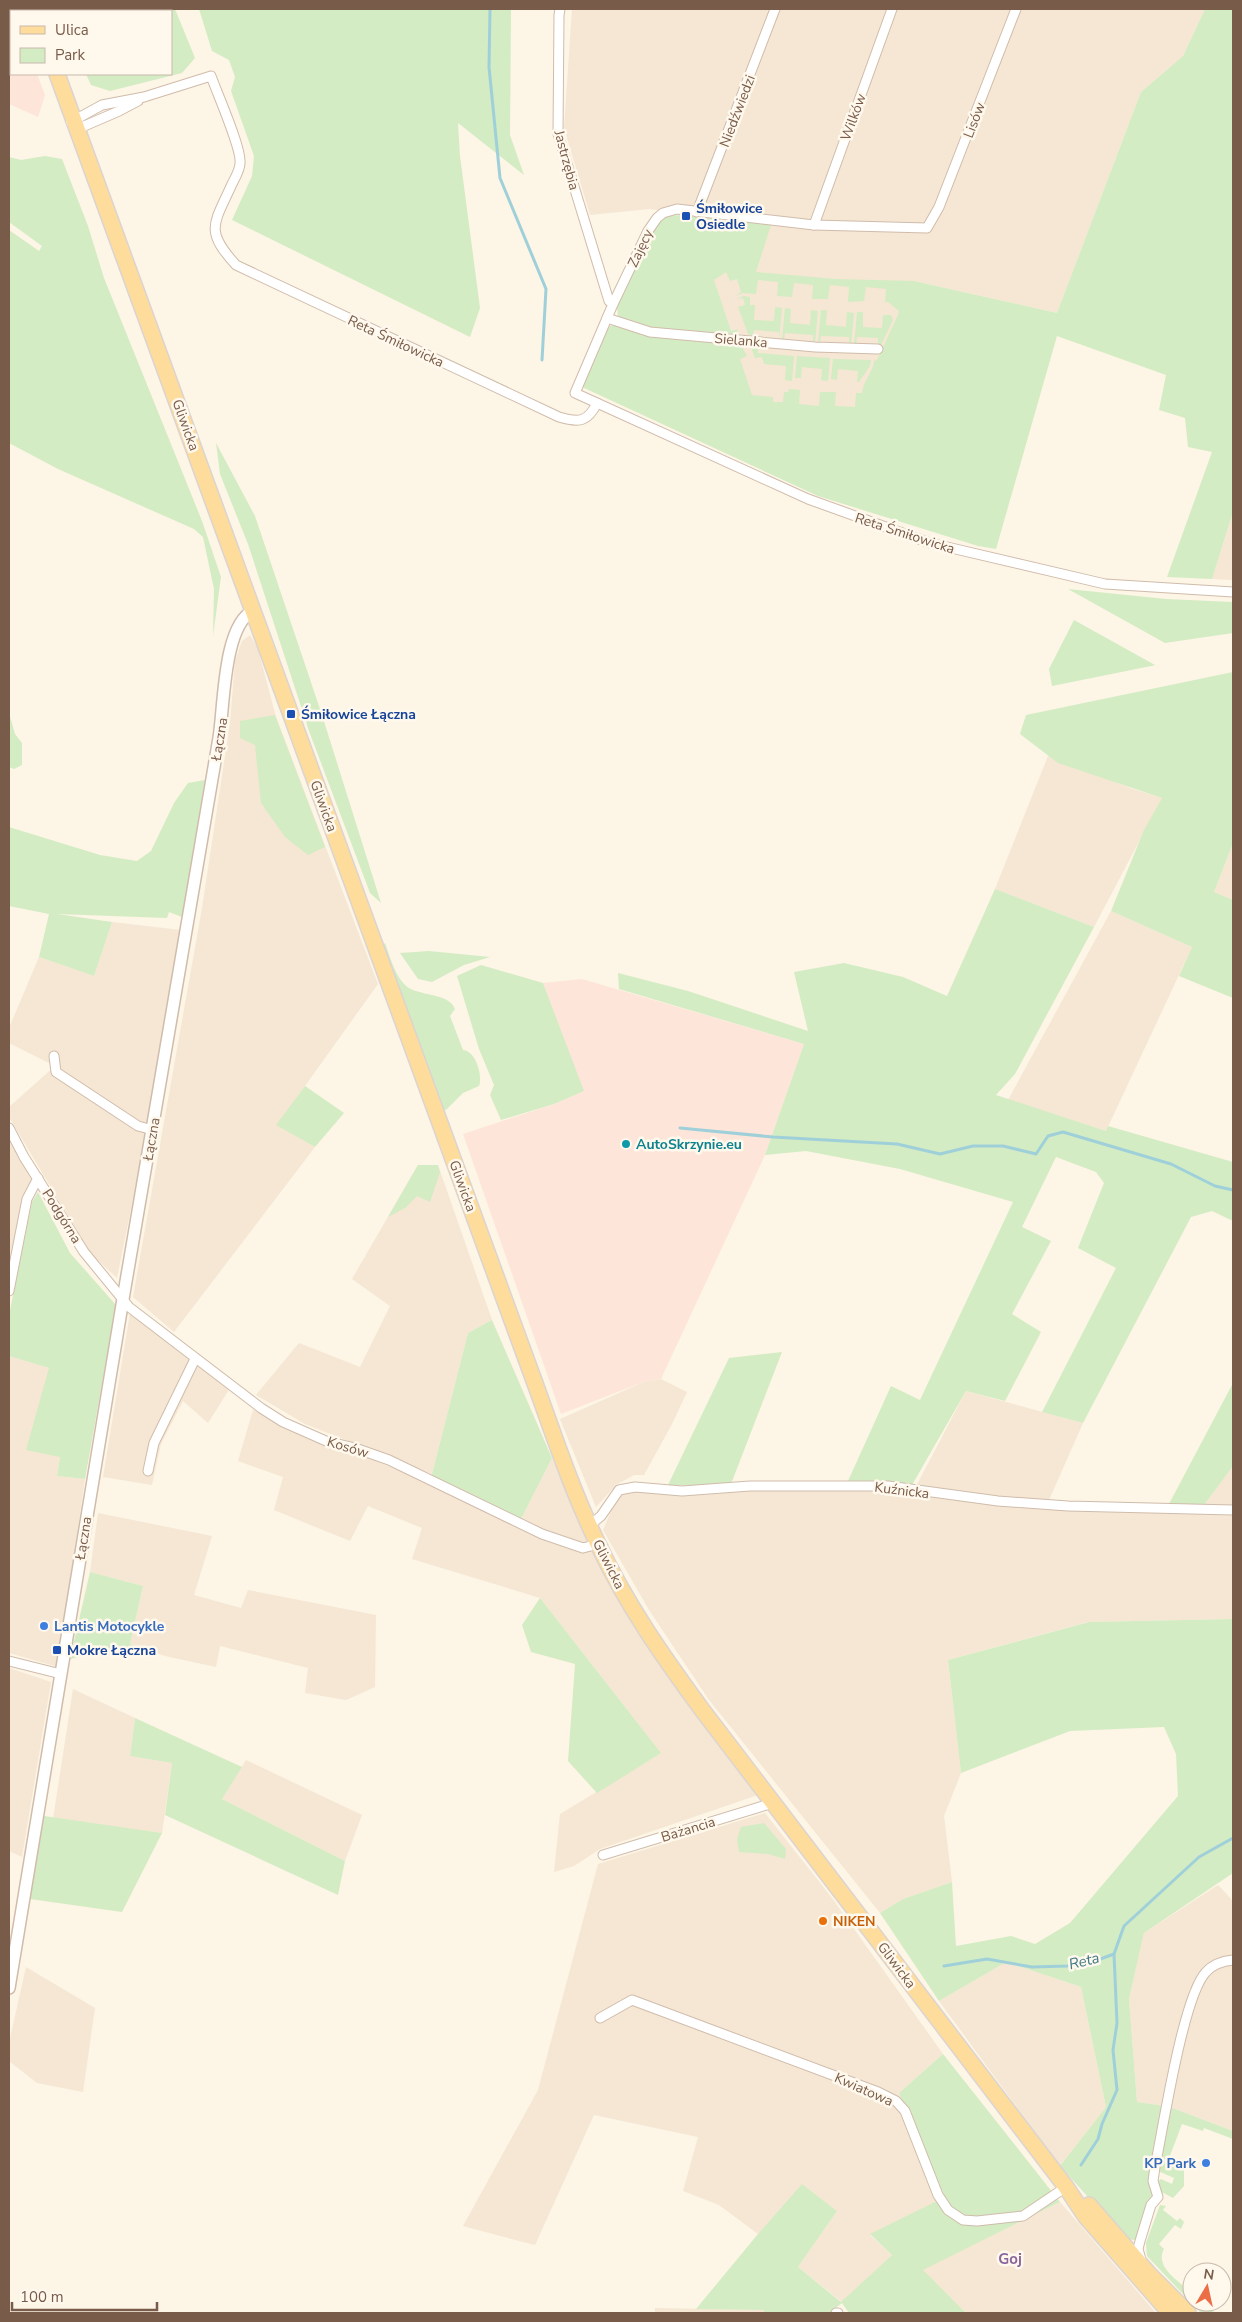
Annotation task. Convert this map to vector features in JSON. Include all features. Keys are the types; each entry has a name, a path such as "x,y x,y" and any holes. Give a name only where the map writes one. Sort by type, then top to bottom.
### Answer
{"main road":[{"name":"Gliwicka","path":"57,75 73,126 253,611 532,1376 589,1526 598,1544 623,1593 656,1646 773,1803 1068,2189 1076,2204 1096,2229 1180,2312"},
{"name":"Gliwicka","path":"1068,2189 1091,2208 1180,2312"}],"street":[{"name":"Jastrzębia","path":"560,9 558,134 609,301 613,304"},
{"name":"Niedźwiedzi","path":"697,212 775,9"},
{"name":"Wilków","path":"814,225 892,9"},
{"name":"Lisów","path":"927,228 939,207 1016,9"},
{"name":"Reta Śmiłowicka","path":"73,126 102,106 144,97 211,76 238,150 240,163 215,222 215,234 219,247 236,265 559,417 571,421 581,420 591,416 597,403"},
{"name":"Zajęcy","path":"575,393 613,304 648,231 663,213 677,209 814,225 927,228"},
{"name":"Sielanka","path":"607,318 650,332 815,347 878,349"},
{"name":"Reta Śmiłowicka","path":"575,393 808,499 930,543 1105,584 1233,592"},
{"name":"Łączna","path":"9,1988 123,1299 220,738 230,650 234,635 241,621 253,611"},
{"path":"54,1056 56,1072 138,1126 153,1130"},
{"name":"Podgórna","path":"9,1128 84,1252 123,1299"},
{"path":"9,1291 27,1199 38,1178"},
{"name":"Kosów","path":"123,1299 129,1307 195,1360 283,1422 326,1441 355,1448 389,1460 507,1518 577,1547 590,1548 598,1544"},
{"path":"148,1471 154,1443 195,1360"},
{"name":"Kuźnicka","path":"589,1526 601,1516 619,1490 635,1487 682,1491 750,1486 888,1486 998,1501 1078,1506 1233,1510"},
{"path":"9,1661 61,1674"},
{"name":"Bażancia","path":"604,1855 773,1803"},
{"name":"Gliwicka","path":"1148,2274 1138,2249 1151,2205 1158,2197 1153,2181 1155,2167 1190,2004 1206,1972 1220,1962 1233,1960"},
{"name":"Kwiatowa","path":"600,2018 632,2000 844,2079 896,2101 905,2111 938,2195 948,2210 963,2220 977,2221 1023,2216 1068,2189"}],"shaded area":[{"path":"9,9 13,9 10,10 10,75 37,75 45,95 38,117 9,104"},
{"path":"572,9 1205,9 1183,56 1141,92 1057,313 914,281 863,417 721,410 705,281 771,225 649,209 590,215 564,128"},
{"path":"1233,512 1233,580 1212,579"},
{"path":"250,635 258,649 276,717 378,984 277,1125 315,1147 174,1332 133,1297 202,908 230,723 235,661 242,641"},
{"path":"1048,756 1133,789 1162,798 1094,927 995,889"},
{"path":"1233,843 1233,900 1214,892"},
{"path":"1111,911 1192,947 1106,1131 1008,1100"},
{"path":"112,922 181,930 146,1125 63,1072 146,1134 117,1278 90,1253 9,1117 9,1107 55,1066 9,1043 9,1028 39,957 94,976"},
{"path":"582,979 804,1044 765,1155 661,1379 646,1381 561,1414 463,1134 554,1104 583,1091 543,983"},
{"path":"9,1137 24,1157 32,1176 9,1282"},
{"path":"418,1165 438,1165 492,1320 468,1333 432,1474 305,1424 256,1395 299,1343 360,1367 390,1306 352,1279"},
{"path":"130,1313 230,1388 208,1423 183,1401 161,1444 152,1485 103,1477"},
{"path":"9,1356 49,1368 60,1457 57,1476 85,1479 58,1667 9,1653"},
{"path":"661,1379 687,1392 672,1424 644,1475 634,1475 616,1485 596,1507 560,1419 646,1381"},
{"path":"966,1391 1083,1423 1049,1500 1049,1509 1233,1515 1233,1619 1088,1622 948,1660 961,1773 944,1816 952,1882 903,1899 880,1913 709,1700 649,1610 603,1530 614,1504 621,1494 635,1491 702,1495 811,1489 888,1491 912,1494"},
{"path":"253,1410 520,1521 552,1458 630,1620 683,1697 758,1795 600,1849 574,1866 554,1872 560,1814 661,1753 540,1598 412,1559 422,1528 368,1506 350,1541 274,1510 283,1477 238,1461"},
{"path":"1233,1466 1233,1506 1204,1505"},
{"path":"98,1513 212,1536 194,1595 241,1608 248,1590 376,1615 375,1687 346,1700 305,1693 308,1668 220,1646 216,1667 165,1656 130,1644 143,1586 90,1572"},
{"path":"9,1668 51,1682 22,1857 9,1851"},
{"path":"73,1689 135,1718 130,1756 172,1763 162,1833 53,1819"},
{"path":"246,1760 362,1815 345,1861 222,1799"},
{"path":"765,1813 832,1898 943,2054 899,2093 945,2198 870,2235 892,2255 842,2302 798,2267 837,2211 803,2185 758,2234 719,2205 683,2191 698,2137 594,2115 535,2245 463,2226 538,2090 598,1864"},
{"path":"1218,1885 1233,1901 1233,2131 1170,2107 1137,2102 1129,1999 1144,1933"},
{"path":"1006,1962 1081,1987 1106,2107 1060,2166 939,2001"},
{"path":"26,1967 95,2008 83,2092 37,2083 9,2061 9,2043"},
{"path":"1060,2202 1156,2313 966,2313 922,2270"},
{"path":"655,2308 765,2310 764,2313 655,2313"}],"green space":[{"path":"175,9 195,58 182,73 110,91 91,85 86,75 172,75 172,10 50,10"},
{"path":"199,9 511,9 510,135 524,175 458,123 460,156 480,308 470,337 232,220 252,176 254,156 231,91 235,77 229,60 212,51"},
{"path":"1205,9 1233,9 1233,512 1212,579 1167,577 1212,452 1188,447 1185,418 1159,410 1166,375 1057,336 996,549 978,546 818,496 582,387 606,331 610,326 616,325 741,345 747,356 740,359 752,395 773,397 773,402 783,402 784,392 788,392 789,389 800,390 799,404 819,406 820,392 836,392 835,406 855,407 856,393 862,393 874,361 877,360 898,315 899,311 888,302 885,302 886,289 866,287 864,301 848,302 849,287 830,285 828,299 812,299 813,285 794,283 792,297 777,296 778,282 758,280 756,294 743,293 735,296 741,292 737,279 730,281 726,272 714,280 731,331 738,329 735,335 652,329 618,317 617,307 645,246 658,224 664,218 672,216 698,215 771,225 756,272 835,279 914,281 1057,313 1141,92 1183,56"},
{"path":"45,156 62,159 88,226 104,278 202,521 221,577 213,636 214,589 203,537 194,529 58,469 9,443 9,230 39,251 42,246 9,222 9,157 21,160"},
{"path":"744,296 750,297 750,305 755,305 754,320 774,321 775,307 782,308 779,340 779,332 754,330 753,337 748,334 738,307 745,305 743,298 736,299"},
{"path":"785,308 791,309 790,323 810,325 811,310 818,311 815,343 813,342 813,335 785,333 784,340 782,340"},
{"path":"821,310 827,310 826,325 846,327 847,312 854,313 851,344 849,344 849,337 821,336 820,343 818,343"},
{"path":"857,312 863,312 863,327 882,328 883,315 891,315 893,320 880,347 878,346 878,338 857,337 856,345 854,345"},
{"path":"754,346 758,346 758,353 794,356 792,381 785,380 786,366 764,364 762,357 755,358 752,350"},
{"path":"797,356 830,358 828,381 821,380 822,369 802,367 801,378 795,378"},
{"path":"833,359 871,360 870,366 859,382 857,382 858,371 838,369 837,380 831,379"},
{"path":"216,443 255,516 322,715 381,903 370,893 309,731 248,544 220,474"},
{"path":"1068,589 1166,599 1233,602 1233,633 1165,643"},
{"path":"1074,620 1156,665 1052,686 1049,669"},
{"path":"1233,672 1233,843 1214,892 1233,900 1233,998 1179,976 1192,947 1111,911 1144,830 1162,798 1058,763 1020,734 1026,715"},
{"path":"9,713 15,734 22,743 22,765 14,769 9,767"},
{"path":"275,715 325,847 308,855 285,837 261,803 255,745 240,738 240,721"},
{"path":"205,780 182,917 169,912 167,918 57,914 112,922 94,976 39,957 49,914 9,906 9,827 100,855 137,861 151,851 174,803 188,783"},
{"path":"995,889 1094,927 1015,1074 996,1095 1106,1131 1108,1126 1233,1162 1233,1221 1212,1211 1191,1217 1083,1423 1042,1412 1116,1268 1078,1248 1104,1183 1096,1172 1056,1157 1022,1227 1051,1241 1012,1314 1041,1332 1005,1401 966,1391 912,1485 848,1481 891,1386 920,1400 1013,1202 900,1169 806,1151 765,1155 804,1044 619,989 618,973 688,991 808,1031 794,972 844,963 903,977 947,996"},
{"path":"385,943 396,972 406,986 419,992 440,997 455,1009 450,1016 463,1050 468,1051 475,1059 480,1076 479,1086 463,1093 446,1110 443,1109 383,945"},
{"path":"429,951 490,957 464,965 432,982 418,979 400,953"},
{"path":"481,965 543,983 584,1091 554,1104 501,1120 490,1095 494,1085 479,1049 457,976"},
{"path":"305,1086 344,1113 315,1147 276,1125"},
{"path":"418,1165 438,1165 440,1172 430,1202 417,1196 405,1208 388,1217"},
{"path":"38,1192 70,1253 116,1305 85,1479 57,1476 60,1457 26,1450 49,1368 9,1356 9,1315 32,1202"},
{"path":"492,1320 552,1458 520,1521 435,1484 432,1474 468,1333"},
{"path":"782,1352 731,1484 702,1486 668,1485 729,1358"},
{"path":"1233,1383 1233,1466 1204,1505 1169,1504"},
{"path":"90,1572 143,1586 130,1644 135,1646 70,1659"},
{"path":"540,1598 661,1753 597,1793 568,1761 575,1664 531,1652 522,1625"},
{"path":"1233,1619 1233,1873 1144,1933 1129,1999 1137,2102 1165,2106 1151,2186 1152,2197 1135,2240 1126,2239 1060,2166 1106,2107 1081,1987 1006,1962 939,2001 880,1913 903,1899 952,1882 956,1946 1011,1936 1035,1944 1070,1923 1178,1796 1176,1754 1164,1727 1070,1731 961,1773 948,1660 1089,1622"},
{"path":"135,1718 242,1767 222,1799 345,1861 338,1895 165,1815 172,1763 130,1756"},
{"path":"44,1816 162,1833 122,1912 30,1899"},
{"path":"764,1823 786,1849 785,1859 768,1854 739,1852 737,1839 741,1827"},
{"path":"943,2054 1060,2202 923,2270 966,2313 849,2313 842,2303 833,2310 836,2313 764,2313 764,2310 696,2309 802,2184 837,2211 798,2267 841,2302 892,2255 870,2234 945,2197 899,2093"},
{"path":"1170,2107 1233,2131 1233,2139 1204,2128 1203,2131 1182,2124 1168,2161 1184,2167 1184,2186 1173,2198 1158,2190 1157,2182 1161,2179 1172,2184 1174,2178 1158,2171"},
{"path":"1160,2205 1166,2206 1163,2210 1177,2221 1180,2218 1184,2222 1181,2229 1175,2225 1159,2244 1164,2249 1162,2262 1170,2274 1182,2285 1182,2293 1147,2256 1146,2243"}],"waterway":[{"path":"490,9 489,67 500,178 546,289 542,360"},
{"path":"680,1128 773,1137 897,1144 940,1154 973,1146 1003,1146 1036,1154 1048,1136 1063,1132 1171,1164 1215,1186 1233,1190"},
{"name":"Reta","path":"944,1966 987,1959 1032,1967 1067,1966 1095,1961 1114,1954 1124,1926 1199,1857 1233,1838"},
{"path":"1081,2165 1098,2139 1102,2124 1117,2090 1113,2050 1117,2023 1114,1954"}],"place":[{"name":"Śmiłowice Osiedle","path":"686,216"},
{"name":"Śmiłowice Łączna","path":"291,714"},
{"name":"AutoSkrzynie.eu","path":"626,1144"},
{"name":"Lantis Motocykle","path":"44,1626"},
{"name":"Mokre Łączna","path":"57,1650"},
{"name":"NIKEN","path":"823,1921"},
{"name":"KP Park","path":"1206,2163"}],"district":[{"name":"Goj","path":"1010,2259"}]}
